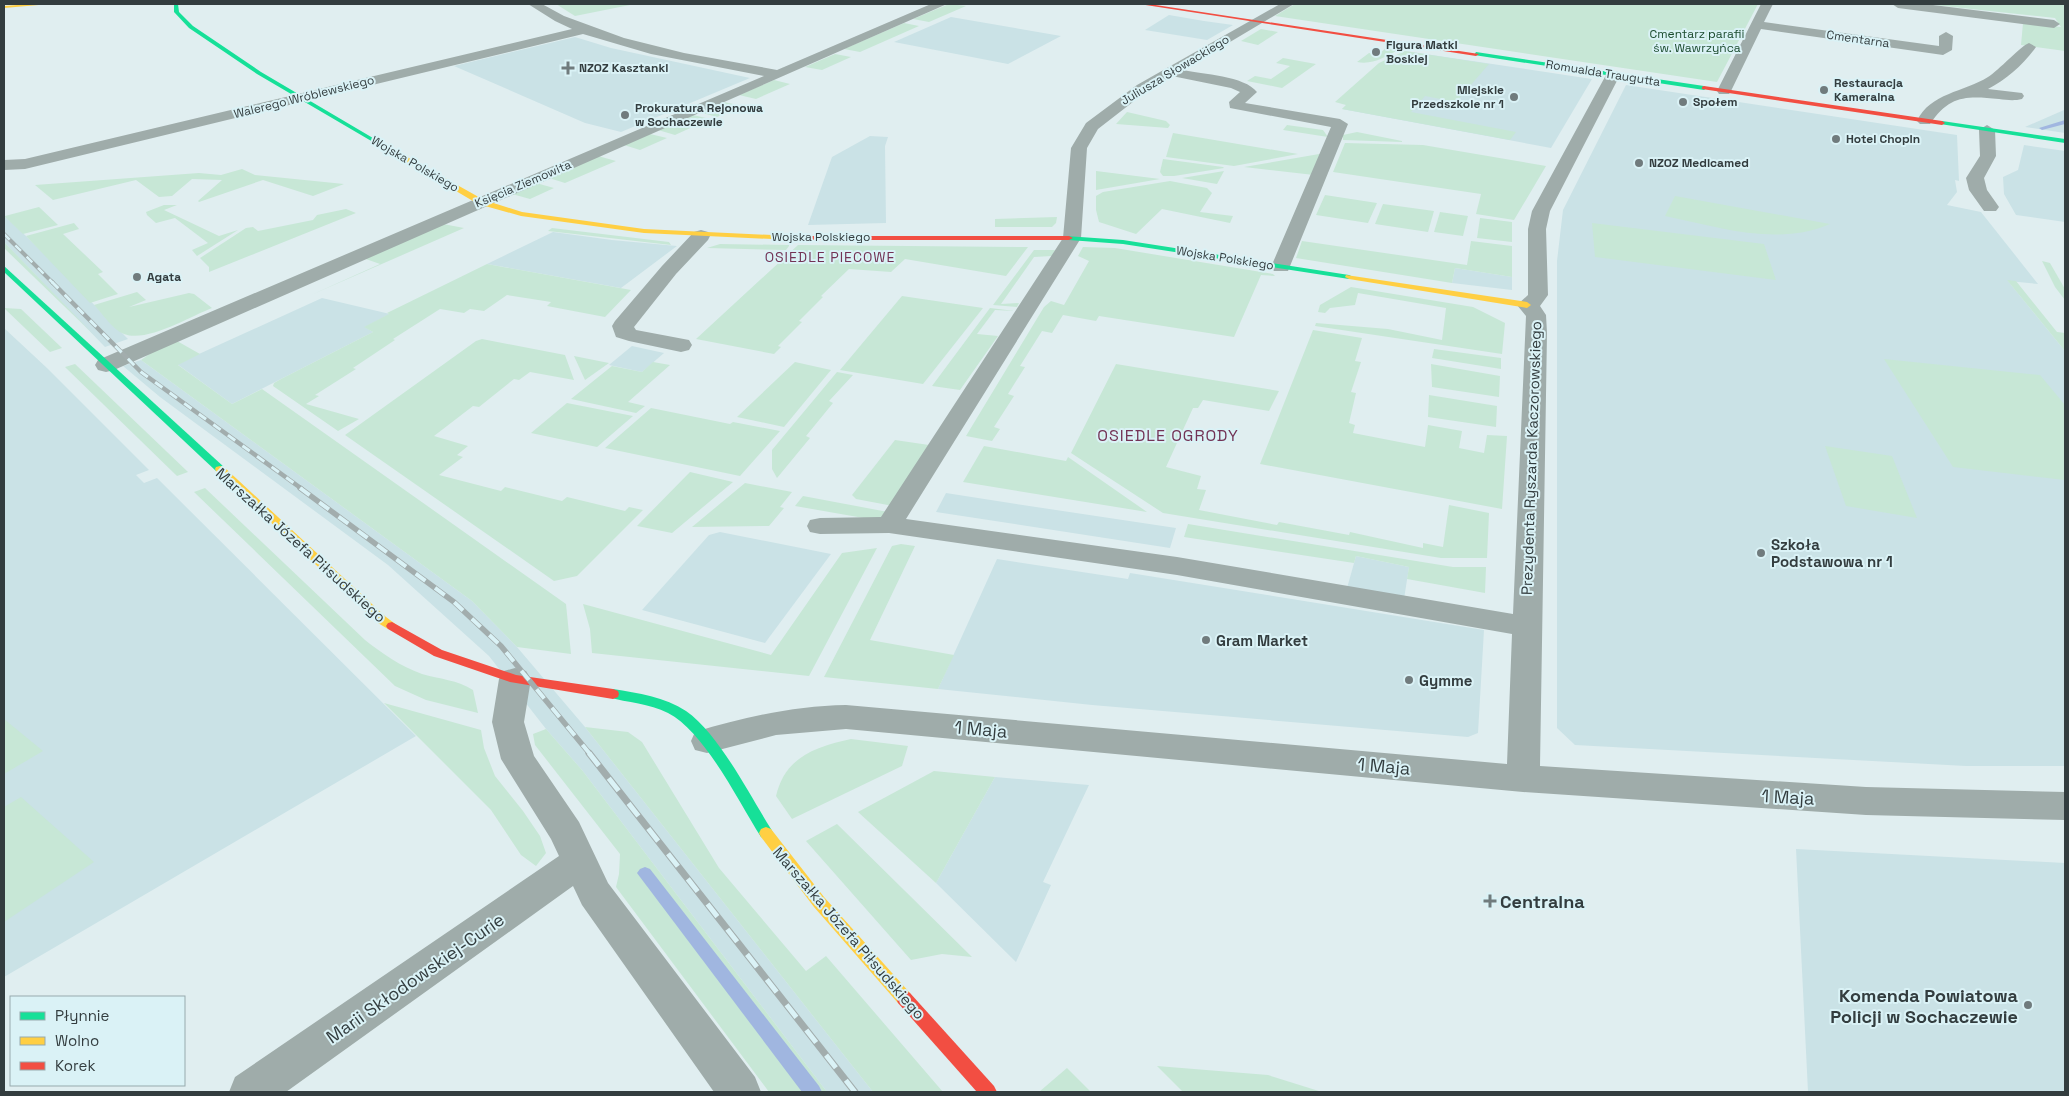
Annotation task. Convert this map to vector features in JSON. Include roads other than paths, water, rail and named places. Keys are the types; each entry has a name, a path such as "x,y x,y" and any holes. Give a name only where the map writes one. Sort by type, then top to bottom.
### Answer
{"street":[{"path":"4,7 48,4"},
{"name":"Wojska Polskiego","path":"176,4 177,12 192,27 259,74 481,202 534,217 612,228 701,236 1072,238 1123,242 1527,305"},
{"path":"534,4 554,17 582,30 656,49 778,74"},
{"name":"Księcia Ziemowita","path":"106,365 941,4"},
{"name":"Romualda Traugutta","path":"1141,4 2065,142"},
{"name":"Juliusza Słowackiego","path":"1072,238 1079,148 1092,126 1114,107 1170,72 1288,4"},
{"path":"1724,91 1767,4"},
{"path":"1898,4 2054,24"},
{"name":"Cmentarna","path":"1756,25 1943,51 1945,50 1946,36"},
{"name":"Walerego Wróblewskiego","path":"4,165 25,164 582,30"},
{"path":"1925,121 1927,114 1936,106 1980,88 2020,60 2029,47"},
{"path":"1170,72 1235,84 1250,92 1234,104 1238,106 1340,124 1281,267"},
{"name":"Prezydenta Ryszarda Kaczorowskiego","path":"1524,780 1536,333 1536,314 1527,305 1536,300 1538,295 1537,229 1541,211 1613,75"},
{"path":"1970,92 2017,96"},
{"path":"1988,130 1988,156 1975,178 1978,190 1990,207"},
{"path":"681,345 629,335 624,332 623,326 662,277 701,236"},
{"path":"889,525 1072,238"},
{"name":"Marszałka Józefa Piłsudskiego","path":"4,268 26,291 382,620 438,653 515,679 651,700 682,715 707,741 771,842 819,902 988,1092"},
{"path":"11,296 26,291"},
{"path":"820,526 889,525 1176,566 1527,626"},
{"path":"515,679 508,722 518,759 566,832 595,894 740,1092"},
{"name":"1 Maja","path":"707,741 770,722 811,717 846,717 1524,780 1822,799 2065,806"},
{"name":"Marii Skłodowskiej-Curie","path":"250,1092 579,862"}],"waterway":[{"path":"2042,128 2065,122"},
{"path":"645,873 813,1092"}],"railway":[{"path":"4,234 52,282"},
{"path":"52,282 141,372 302,489"},
{"path":"300,488 454,602 501,646 590,754"},
{"path":"589,753 855,1092"}],"place":[{"name":"Figura Matki Boskiej","path":"1376,52"},
{"name":"NZOZ Kasztanki","path":"568,68"},
{"name":"Restauracja Kameralna","path":"1824,90"},
{"name":"Miejskie Przedszkole nr 1","path":"1514,97"},
{"name":"Społem","path":"1683,102"},
{"name":"Prokuratura Rejonowa w Sochaczewie","path":"625,115"},
{"name":"Hotel Chopin","path":"1836,139"},
{"name":"NZOZ Medicamed","path":"1639,163"},
{"name":"Agata","path":"137,277"},
{"name":"Szkoła Podstawowa nr 1","path":"1761,553"},
{"name":"Gram Market","path":"1206,640"},
{"name":"Gymme","path":"1409,680"},
{"name":"Centralna","path":"1490,901"},
{"name":"Komenda Powiatowa Policji w Sochaczewie","path":"2028,1005"}],"district":[{"name":"OSIEDLE PIECOWE","path":"830,257"},
{"name":"OSIEDLE OGRODY","path":"1168,435"}],"park label":[{"name":"Cmentarz parafii św. Wawrzyńca","path":"1697,41"}]}
